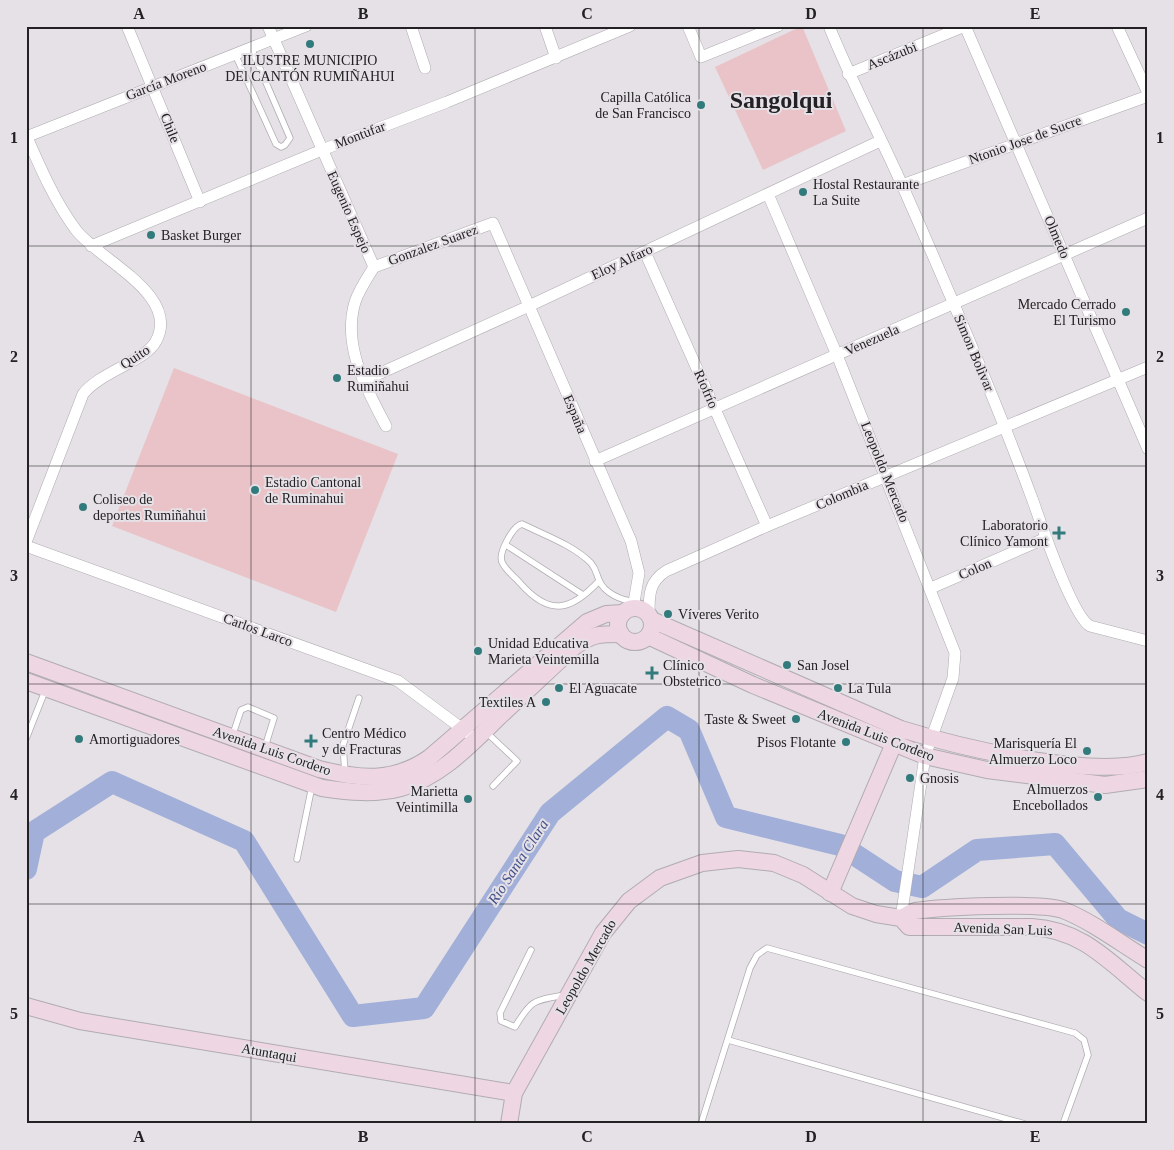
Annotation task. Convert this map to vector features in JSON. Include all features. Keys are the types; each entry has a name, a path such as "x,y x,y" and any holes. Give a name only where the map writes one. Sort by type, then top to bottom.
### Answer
{"main road":[{"path":"630,607 642,609 650,624 634,642 621,634 618,626 630,607"},
{"name":"Avenida Luis Cordero","path":"26,662 319,769 345,775 381,777 410,769 430,758 587,622 630,607"},
{"name":"Avenida Luis Cordero","path":"650,624 901,729 931,738 993,752 1058,762 1098,766 1138,765 1148,762"},
{"name":"Avenida Luis Cordero","path":"650,624 753,685 925,756 987,770 1047,779 1104,785 1147,783"},
{"name":"Avenida Luis Cordero","path":"26,681 312,784 361,793 400,788 429,777 480,735 574,647 592,635 621,634"},
{"path":"830,893 865,808 901,729"},
{"name":"Leopoldo Mercado","path":"508,1124 514,1092 569,994 615,916 644,889 660,878 702,863 738,859 774,863 802,874 830,893"},
{"name":"Avenida San Luis","path":"830,893 852,906 876,914 901,918 909,927 1032,926 1050,928 1067,933 1091,947 1148,993"},
{"name":"Avenida San Luis","path":"901,918 912,911 1034,906 1060,909 1084,919 1148,960"},
{"name":"Atuntaqui","path":"26,1006 80,1021 514,1092"}],"street":[{"name":"Chile","path":"127,26 200,202"},
{"name":"Eugenio Espejo","path":"268,26 374,267 356,301 352,320 351,342 363,381 386,426"},
{"name":"García Moreno","path":"26,137 306,26"},
{"path":"411,26 425,68"},
{"path":"545,26 556,58"},
{"name":"Montùfar","path":"91,246 322,150 556,58 630,26"},
{"path":"688,26 701,57 778,26"},
{"name":"Simon Bolìvar","path":"828,26 848,74 902,185 953,304 1005,427 1046,538 1078,612 1085,624 1104,631 1148,641"},
{"name":"Ascázubi","path":"848,74 965,26"},
{"name":"Olmedo","path":"965,26 1148,449"},
{"path":"1117,26 1148,95"},
{"name":"Ntonio Jose de Sucre","path":"902,185 1148,95"},
{"name":"Quito","path":"26,137 65,213 91,246 140,284 155,301 160,315 161,330 156,343 148,350 99,378 83,394 26,542"},
{"name":"Eloy Alfaro","path":"363,381 529,306 880,141"},
{"name":"Leopoldo Mercado","path":"768,194 837,355 931,588 955,654 954,678 925,756 901,918"},
{"name":"Venezuela","path":"595,461 1148,218"},
{"name":"Gonzalez Suarez","path":"374,267 493,223"},
{"name":"España","path":"493,223 631,541 639,573 630,607"},
{"name":"Riofrío","path":"645,252 767,526"},
{"name":"Colombia","path":"650,624 650,590 658,576 767,526 1148,367"},
{"name":"Colon","path":"931,588 1046,538"},
{"name":"Carlos Larco","path":"26,546 398,681 463,728 480,735"}],"lane":[{"path":"235,54 276,144 281,147 285,146 290,138 250,48"},
{"path":"599,581 582,595 565,605 553,607 542,604 531,595 502,563 502,552 516,528 522,524 581,555 598,573 599,581 630,607"},
{"path":"506,545 582,595"},
{"path":"26,739 46,688"},
{"path":"345,775 343,745 359,698"},
{"path":"232,738 241,710 248,707 274,718 264,749"},
{"path":"480,735 517,761 493,786"},
{"path":"298,859 312,784"},
{"path":"701,1124 750,968 757,955 767,948 1075,1033 1084,1040 1088,1055 1064,1124"},
{"path":"531,950 500,1013 501,1021 515,1027 532,1002 569,994"},
{"path":"728,1040 1025,1124"}],"shaded area":[{"path":"802,26 846,131 763,170 715,67"},
{"name":"Estadio Cantonal de Ruminahui","path":"174,368 398,454 336,612 112,526"}],"waterway":[{"name":"Río Santa Clara","path":"26,869 34,832 112,782 244,841 353,1016 424,1008 550,813 667,717 689,730 726,817 840,845 895,881 922,887 977,850 1055,844 1118,919 1148,934"}],"place":[{"name":"ILUSTRE MUNICIPIO DEl CANTÓN RUMIÑAHUI","path":"310,44"},
{"name":"Capilla Católica de San Francisco","path":"701,105"},
{"name":"Hostal Restaurante La Suite","path":"803,192"},
{"name":"Basket Burger","path":"151,235"},
{"name":"Mercado Cerrado El Turismo","path":"1126,312"},
{"name":"Estadio Rumiñahui","path":"337,378"},
{"name":"Estadio Cantonal de Ruminahui","path":"255,490"},
{"name":"Coliseo de deportes Rumiñahui","path":"83,507"},
{"name":"Laboratorio Clínico Yamont","path":"1059,533"},
{"name":"Víveres Verito","path":"668,614"},
{"name":"Unidad Educativa Marieta Veintemilla","path":"478,651"},
{"name":"San Josel","path":"787,665"},
{"name":"Clínico Obstetrico","path":"652,673"},
{"name":"El Aguacate","path":"559,688"},
{"name":"La Tula","path":"838,688"},
{"name":"Textiles A","path":"546,702"},
{"name":"Taste & Sweet","path":"796,719"},
{"name":"Amortiguadores","path":"79,739"},
{"name":"Centro Médico y de Fracturas","path":"311,741"},
{"name":"Pisos Flotante","path":"846,742"},
{"name":"Marisquería El Almuerzo Loco","path":"1087,751"},
{"name":"Gnosis","path":"910,778"},
{"name":"Almuerzos Encebollados","path":"1098,797"},
{"name":"Marietta Veintimilla","path":"468,799"}],"district":[{"name":"Sangolqui","path":"781,100"}]}
